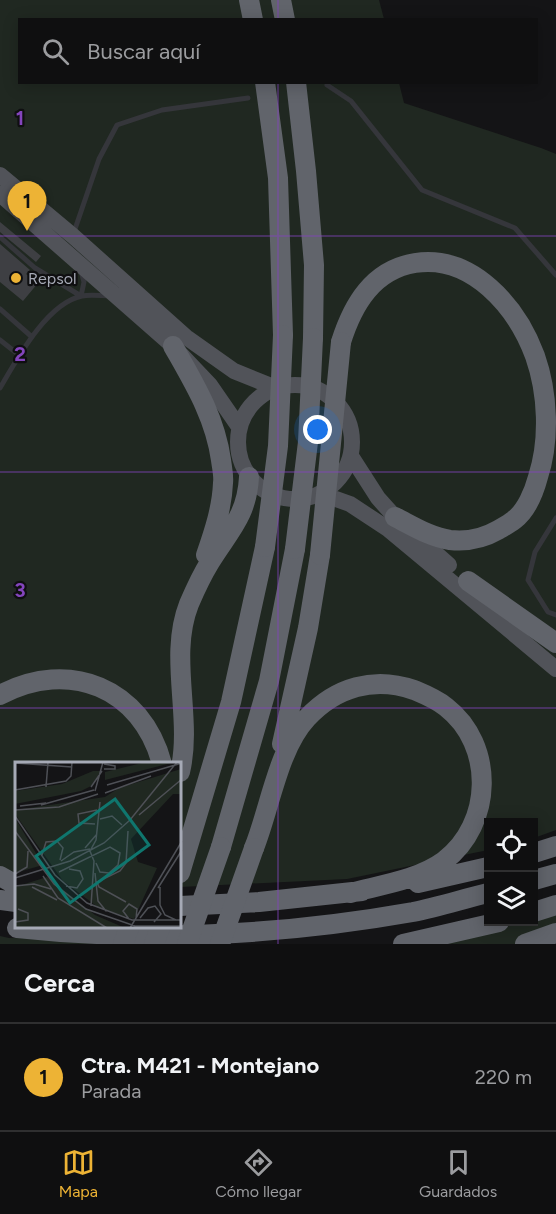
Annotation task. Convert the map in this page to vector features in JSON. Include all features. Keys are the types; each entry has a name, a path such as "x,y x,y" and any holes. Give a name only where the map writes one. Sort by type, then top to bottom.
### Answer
{"highway":[{"path":"249,0 253,18"},
{"path":"281,0 285,18"},
{"path":"182,867 231,702 265,547 278,446 283,335 278,178 265,84"},
{"path":"187,944 221,847 269,681 295,549 308,442 314,266 296,84"},
{"path":"254,848 286,727 308,628 320,555 341,342 349,318 366,290 389,273 410,264 426,261 450,264 471,274 491,288 518,322 535,357 544,395 546,440 541,468 533,493 515,520 491,534 470,540 450,540 430,535 395,517"},
{"path":"173,346 210,414 218,440 224,482 217,524 189,605 181,647 183,734 181,762"},
{"path":"189,605 209,564 242,512 249,477"},
{"path":"468,581 556,643"},
{"path":"0,695 16,687 55,678 89,683 122,699 146,725 156,743 161,762"},
{"path":"220,944 287,749 296,732 322,704 340,692 373,683 401,686 431,696 447,707 459,720 470,736 480,763 483,792 475,822 455,852 442,862 397,881 350,893"},
{"path":"538,852 556,846"},
{"path":"182,906 260,902 350,893 405,885 484,868"},
{"path":"538,879 556,874"},
{"path":"0,876 15,884"},
{"path":"39,929 155,935 301,928 414,911 484,894"},
{"path":"0,900 15,902"},
{"path":"538,911 556,905"},
{"path":"403,944 484,925"},
{"path":"0,926 15,927"},
{"path":"123,944 128,929"},
{"path":"154,944 159,929"},
{"path":"525,944 556,933"}],"main road":[{"path":"0,175 213,358 234,371 276,388"},
{"path":"0,194 173,346 210,385 239,427"},
{"path":"292,385 313,388 332,399 349,420 353,442 351,456 335,483 322,494 304,499 283,498 264,491 249,477 242,465 238,453 239,427 257,399 276,388 292,385"},
{"path":"351,456 378,498 395,517 556,658"},
{"path":"322,494 351,504 388,529 556,669"}],"lane":[{"path":"327,85 351,100 422,190 514,228 556,275"},
{"path":"73,236 99,159 117,125 162,110 248,98"},
{"path":"0,237 35,268 81,296"},
{"path":"77,261 84,282 81,296"},
{"path":"0,388 19,355 57,309 81,296 117,296"},
{"path":"0,309 32,337"},
{"path":"0,340 19,355"},
{"path":"0,373 6,377"},
{"path":"556,518 535,552 528,580 548,612 556,615"}],"shaded area":[{"path":"0,0 379,0 384,18 18,18 18,84 399,84 404,103 556,154 556,830 538,837 538,818 484,818 484,851 347,879 182,887 182,762 15,762 15,886 0,884"},
{"path":"556,910 556,944 432,944 499,926 538,926 538,915"},
{"path":"0,936 106,939 104,944 0,944"}],"building":[{"path":"0,222 41,256 36,262 0,232"},
{"name":"Repsol","path":"0,244 30,270 26,274 38,283 23,301 0,282"}],"place":[{"name":"Ctra. M421 - Montejano","path":"27,231"},
{"name":"Repsol","path":"16,278"}]}
